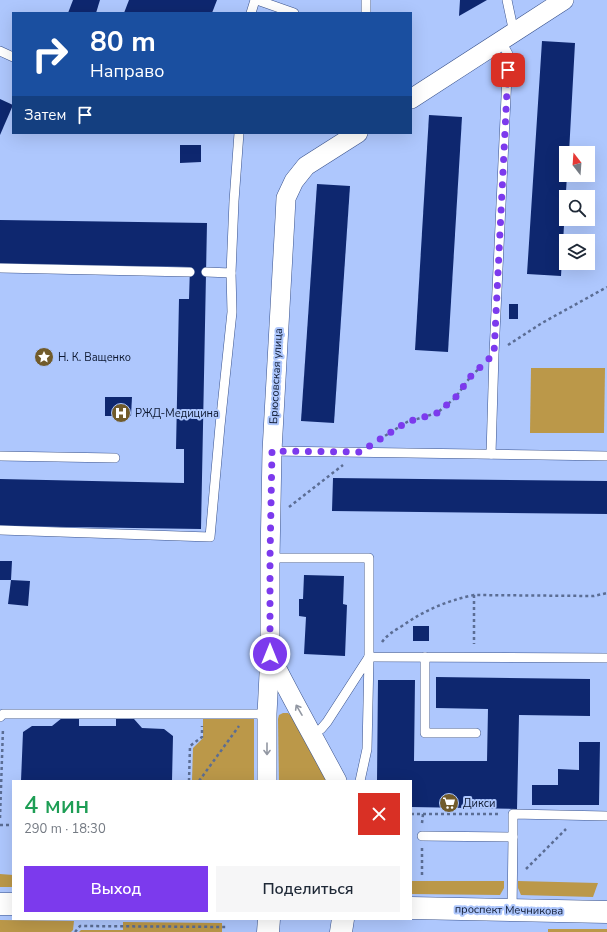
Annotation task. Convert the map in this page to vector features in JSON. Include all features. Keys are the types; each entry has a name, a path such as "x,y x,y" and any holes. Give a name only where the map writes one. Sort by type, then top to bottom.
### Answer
{"street":[{"path":"412,98 564,0"},
{"name":"Брюсовская улица","path":"267,780 272,451 286,198 294,181 306,166 356,134"},
{"name":"Брюсовская улица","path":"270,654 288,691 336,780"},
{"path":"0,904 12,904"},
{"name":"проспект Мечникова","path":"412,908 607,912"},
{"path":"268,932 269,920"},
{"path":"341,932 343,920"}],"lane":[{"path":"251,12 256,0 291,12"},
{"path":"366,0 366,12"},
{"path":"491,454 494,354 508,54 507,0"},
{"path":"0,51 12,57"},
{"path":"0,530 210,537 232,312 234,201 239,134"},
{"path":"0,268 190,272"},
{"path":"206,272 232,273"},
{"path":"272,451 607,456"},
{"path":"0,456 115,458"},
{"path":"270,558 369,558 367,749 360,780"},
{"path":"369,658 607,658"},
{"path":"312,734 321,729 369,658"},
{"path":"425,658 425,733 476,733"},
{"path":"2,716 267,714"},
{"path":"512,910 513,814 607,816"},
{"path":"422,836 513,837"}],"path":[{"path":"287,508 360,452 407,422 437,413 455,398 471,376 494,354 542,323 607,287"},
{"path":"369,658 386,636 412,619 458,598 474,595 594,596 607,593"},
{"path":"474,595 474,658"},
{"path":"189,780 190,746 202,738 202,714"},
{"path":"200,780 247,714"},
{"path":"0,818 2,716"},
{"path":"412,814 513,814"},
{"path":"524,871 566,829 589,815"},
{"path":"0,825 12,825"},
{"path":"75,932 80,926 227,926"}],"shaded area":[{"path":"531,368 605,368 604,433 530,433"},
{"path":"288,713 292,717 328,780 279,780 279,715"},
{"path":"203,718 254,718 254,780 192,780 193,748 203,738"},
{"path":"0,874 12,875 12,887 0,887"},
{"path":"412,881 504,881 504,888 500,895 412,894"},
{"path":"518,881 598,883 593,897 521,895 518,888"},
{"path":"0,920 74,921 73,930 71,932 0,932"},
{"path":"123,922 222,923 222,932 79,932 81,930 123,930"},
{"path":"548,929 607,929 607,932 548,932"}],"building":[{"path":"73,0 100,0 96,12 68,12"},
{"path":"129,0 217,0 212,12 124,12"},
{"path":"460,0 487,0 459,16"},
{"path":"542,41 575,43 569,146 559,146 559,182 567,182 566,190 559,190 559,226 564,226 563,234 559,234 559,270 561,270 561,276 527,274"},
{"path":"0,99 12,105 12,107 0,135"},
{"path":"429,115 462,117 448,352 415,350"},
{"path":"180,145 201,145 201,162 180,163"},
{"path":"317,184 350,186 334,423 301,421"},
{"path":"0,220 207,223 201,529 0,526 0,479 184,483 184,449 176,449 179,299 189,299 190,267 0,264"},
{"path":"509,304 518,304 518,319 509,319"},
{"path":"105,397 132,397 131,416 105,416"},
{"path":"333,478 607,481 607,514 332,511"},
{"path":"0,561 12,561 11,580 0,580"},
{"path":"304,575 344,576 343,604 347,605 345,656 304,654 306,617 299,616 299,599 303,599"},
{"path":"11,580 30,581 28,606 8,604"},
{"path":"413,626 429,626 429,641 413,641"},
{"path":"436,677 590,679 590,716 519,715 517,809 412,807 412,780 377,780 378,680 415,680 414,761 487,761 488,709 436,708"},
{"path":"62,718 79,718 79,726 116,726 116,719 134,719 142,728 164,729 173,736 172,780 21,780 23,732 32,726 52,726"},
{"path":"579,742 600,742 599,805 532,805 532,785 558,785 558,769 579,770"}],"place":[{"name":"Н. К. Ващенко","path":"44,357"},
{"name":"РЖД-Медицина","path":"121,413"},
{"name":"Дикси","path":"449,803"}],"route":[{"path":"270,654 272,451 360,452 407,422 437,413 455,398 471,376 494,354 508,70"}]}
